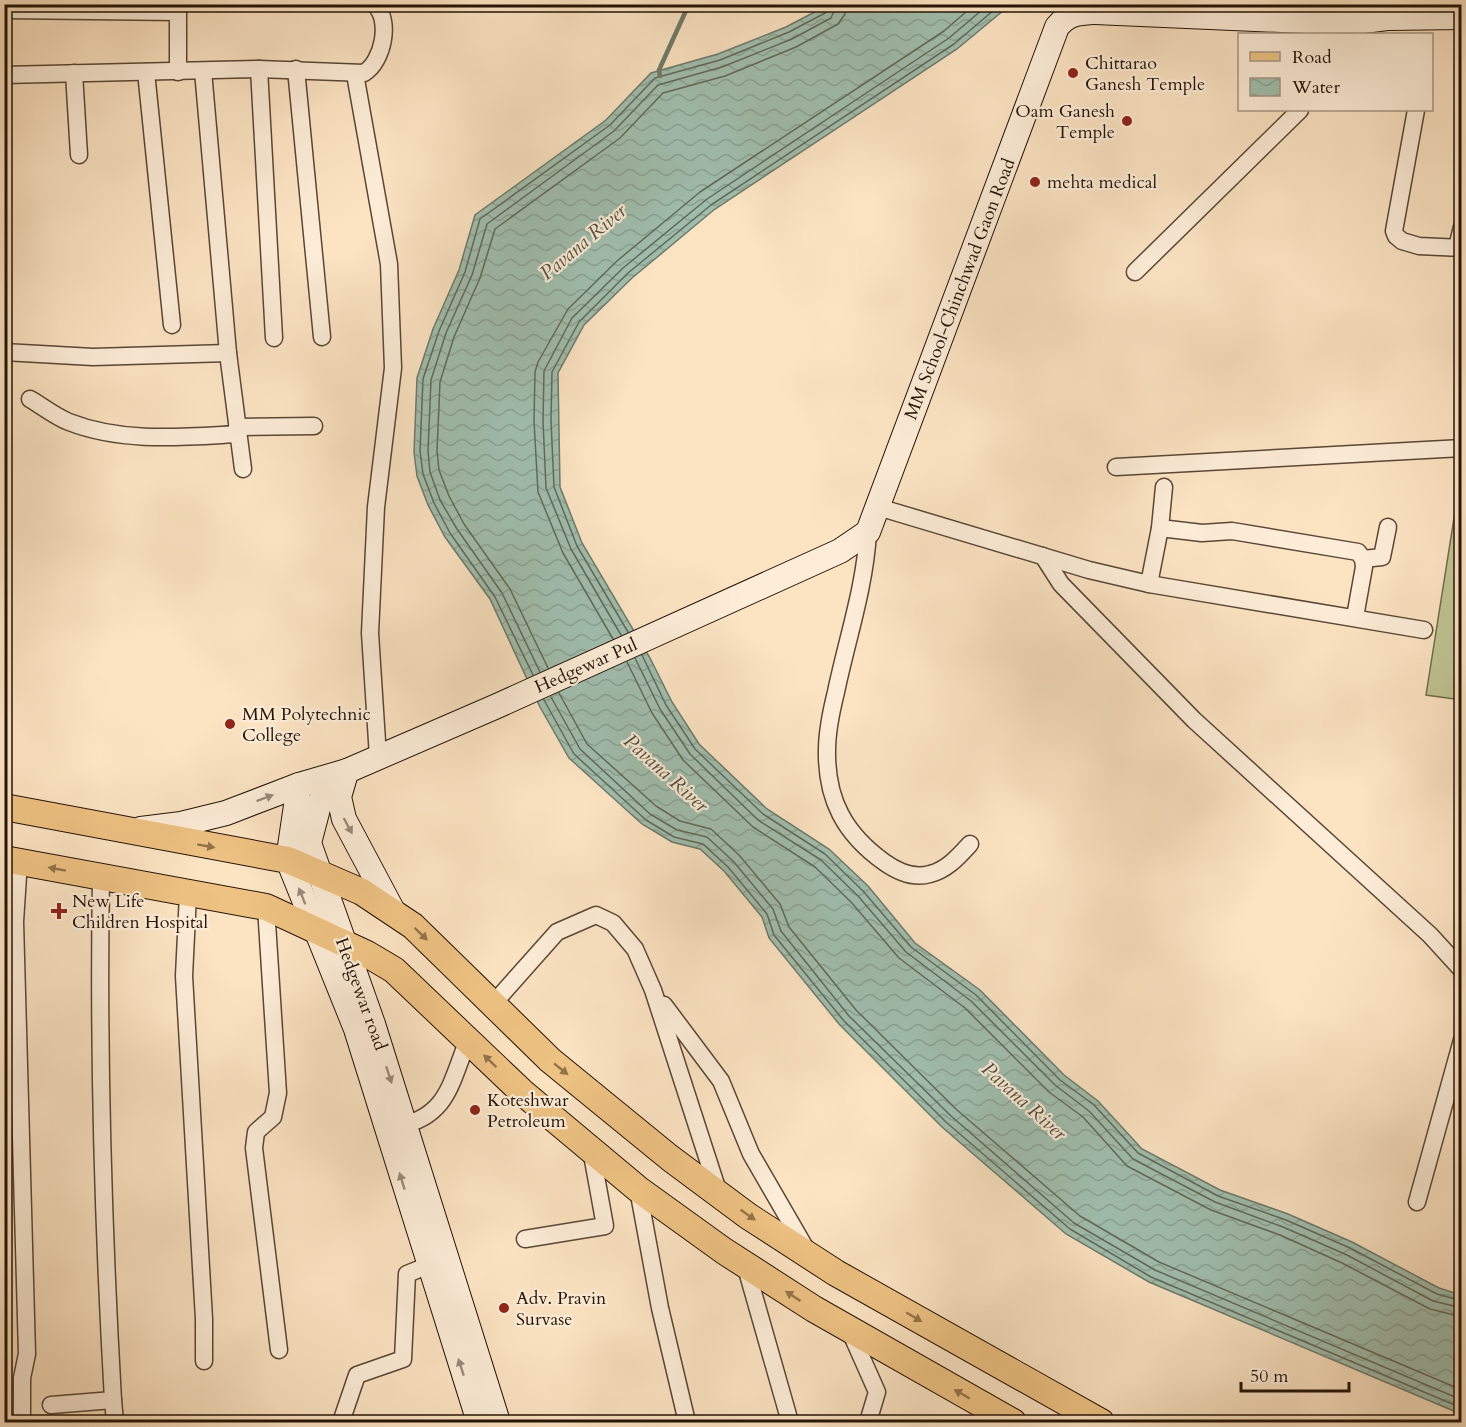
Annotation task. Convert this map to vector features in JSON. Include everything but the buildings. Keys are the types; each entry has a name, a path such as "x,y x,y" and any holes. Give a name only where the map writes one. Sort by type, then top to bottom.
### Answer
{"main road":[{"name":"MM School-Chinchwad Gaon Road","path":"868,532 1057,27 1064,18 1073,13 1095,12 1381,26 1432,26 1461,17"},
{"name":"Hedgewar Pul","path":"127,831 181,824 226,813 299,785 347,771 840,551 868,532"},
{"name":"Hedgewar road","path":"347,771 320,801 309,843 373,1024 395,1127"},
{"path":"347,771 339,797 344,819 394,913"},
{"path":"299,785 288,860 317,931 342,941 394,970 522,1092 638,1189 745,1264 849,1329 1013,1422"},
{"path":"4,807 288,860 362,892 413,926 550,1060 719,1194 809,1255 1101,1422"},
{"name":"Hedgewar road","path":"12,860 266,907 317,931 395,1127 437,1262 478,1422"},
{"name":"Hedgewar road","path":"437,1262 498,1422"}],"street":[{"path":"4,75 259,69 296,69 355,74 369,70 385,31 380,9 374,4"},
{"path":"4,10 178,12 178,72"},
{"path":"259,69 274,338"},
{"path":"296,69 322,337"},
{"path":"203,71 228,353 243,469"},
{"path":"146,72 172,325"},
{"path":"74,73 79,155"},
{"path":"355,74 389,264 393,368 376,507 370,633 378,757"},
{"path":"1135,272 1299,111"},
{"path":"1416,111 1394,231 1396,236 1408,243 1459,248 1461,227"},
{"path":"4,352 93,357 228,353"},
{"path":"30,399 68,422 103,432 162,438 314,426"},
{"path":"1116,467 1461,448"},
{"path":"1149,584 1160,528 1164,487"},
{"path":"878,507 1042,556 1149,584 1424,630"},
{"path":"1363,559 1382,557 1388,527"},
{"path":"1160,528 1202,533 1232,531 1358,552 1363,559 1355,617"},
{"path":"868,532 863,580 827,732 827,765 834,801 861,845 892,868 910,876 931,874 944,868 970,844"},
{"path":"1042,556 1061,584 1194,720 1430,935 1461,970"},
{"path":"12,860 27,1354 22,1378 22,1422"},
{"path":"101,877 100,1064 104,1238 115,1422"},
{"path":"188,894 184,976 204,1319 204,1361"},
{"path":"266,907 278,1093 273,1117 255,1132 254,1148 279,1350"},
{"path":"493,1004 557,932 596,915 613,923 635,949 653,990 719,1194"},
{"path":"653,990 720,1081 751,1154 809,1255"},
{"path":"395,1127 420,1122 441,1104 468,1040"},
{"path":"1417,1202 1461,1040"},
{"path":"525,1239 605,1226 591,1149"},
{"path":"638,1189 660,1308 687,1422"},
{"path":"341,1422 357,1375 403,1359 407,1274 437,1262"},
{"path":"745,1264 790,1422"},
{"path":"849,1329 877,1392 868,1422"},
{"path":"51,1405 113,1400"}],"green space":[{"path":"1462,474 1461,700 1426,695"}],"water":[{"name":"Pavana River","path":"828,5 1010,5 957,49 715,209 632,278 584,325 558,373 560,487 582,543 650,658 672,702 699,744 767,809 829,849 868,886 915,943 980,990 1064,1075 1098,1101 1142,1149 1220,1190 1288,1214 1352,1242 1439,1288 1461,1295 1461,1414 1149,1282 1066,1234 942,1127 839,1024 769,938 762,917 724,871 700,849 672,842 642,824 569,758 540,707 490,599 445,537 428,505 417,476 414,452 417,378 433,329 459,270 475,215 606,120 651,73 718,54 786,27"}],"waterway":[{"path":"660,76 659,70 689,4"}],"place":[{"name":"Chittarao Ganesh Temple","path":"1073,73"},
{"name":"Oam Ganesh Temple","path":"1127,121"},
{"name":"mehta medical","path":"1035,182"},
{"name":"MM Polytechnic College","path":"230,724"},
{"name":"New Life Children Hospital","path":"59,911"},
{"name":"Koteshwar Petroleum","path":"475,1110"},
{"name":"Adv. Pravin Survase","path":"504,1308"}]}
